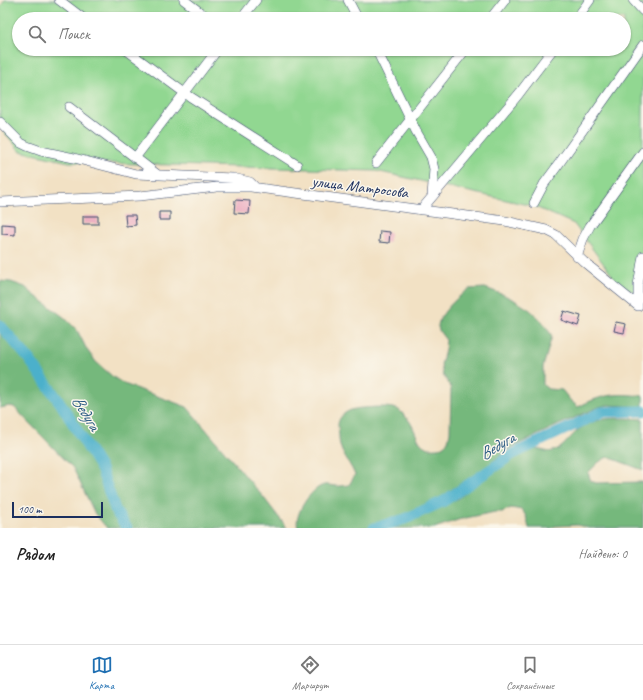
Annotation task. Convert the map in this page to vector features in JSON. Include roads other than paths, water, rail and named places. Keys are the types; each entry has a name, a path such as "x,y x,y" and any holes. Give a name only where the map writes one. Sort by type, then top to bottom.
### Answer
{"street":[{"path":"59,0 75,12"},
{"path":"184,0 200,12"},
{"path":"247,12 256,0"},
{"path":"348,0 354,12"},
{"path":"496,12 505,0"},
{"path":"581,12 590,0"},
{"path":"633,0 643,11"},
{"path":"534,203 544,184 643,45"},
{"path":"134,56 184,93 298,165"},
{"path":"135,158 213,56"},
{"path":"380,56 431,157 434,179 432,196"},
{"path":"376,163 460,56"},
{"path":"421,210 518,95 548,56"},
{"path":"69,107 158,175"},
{"path":"0,122 21,143 41,151 136,174 233,178 250,182 256,188"},
{"path":"578,257 583,239 590,226 643,152"},
{"name":"улица Матросова","path":"0,202 140,196 217,187 256,188 505,221 546,230 556,235 578,257 640,307"},
{"name":"улица Матросова","path":"640,307 638,285 643,256"}],"waterway":[{"name":"Ведуга","path":"0,325 29,359 61,404 101,469 116,512 127,528"},
{"name":"Ведуга","path":"374,528 405,519 444,501 513,454 602,412 643,411"}]}
